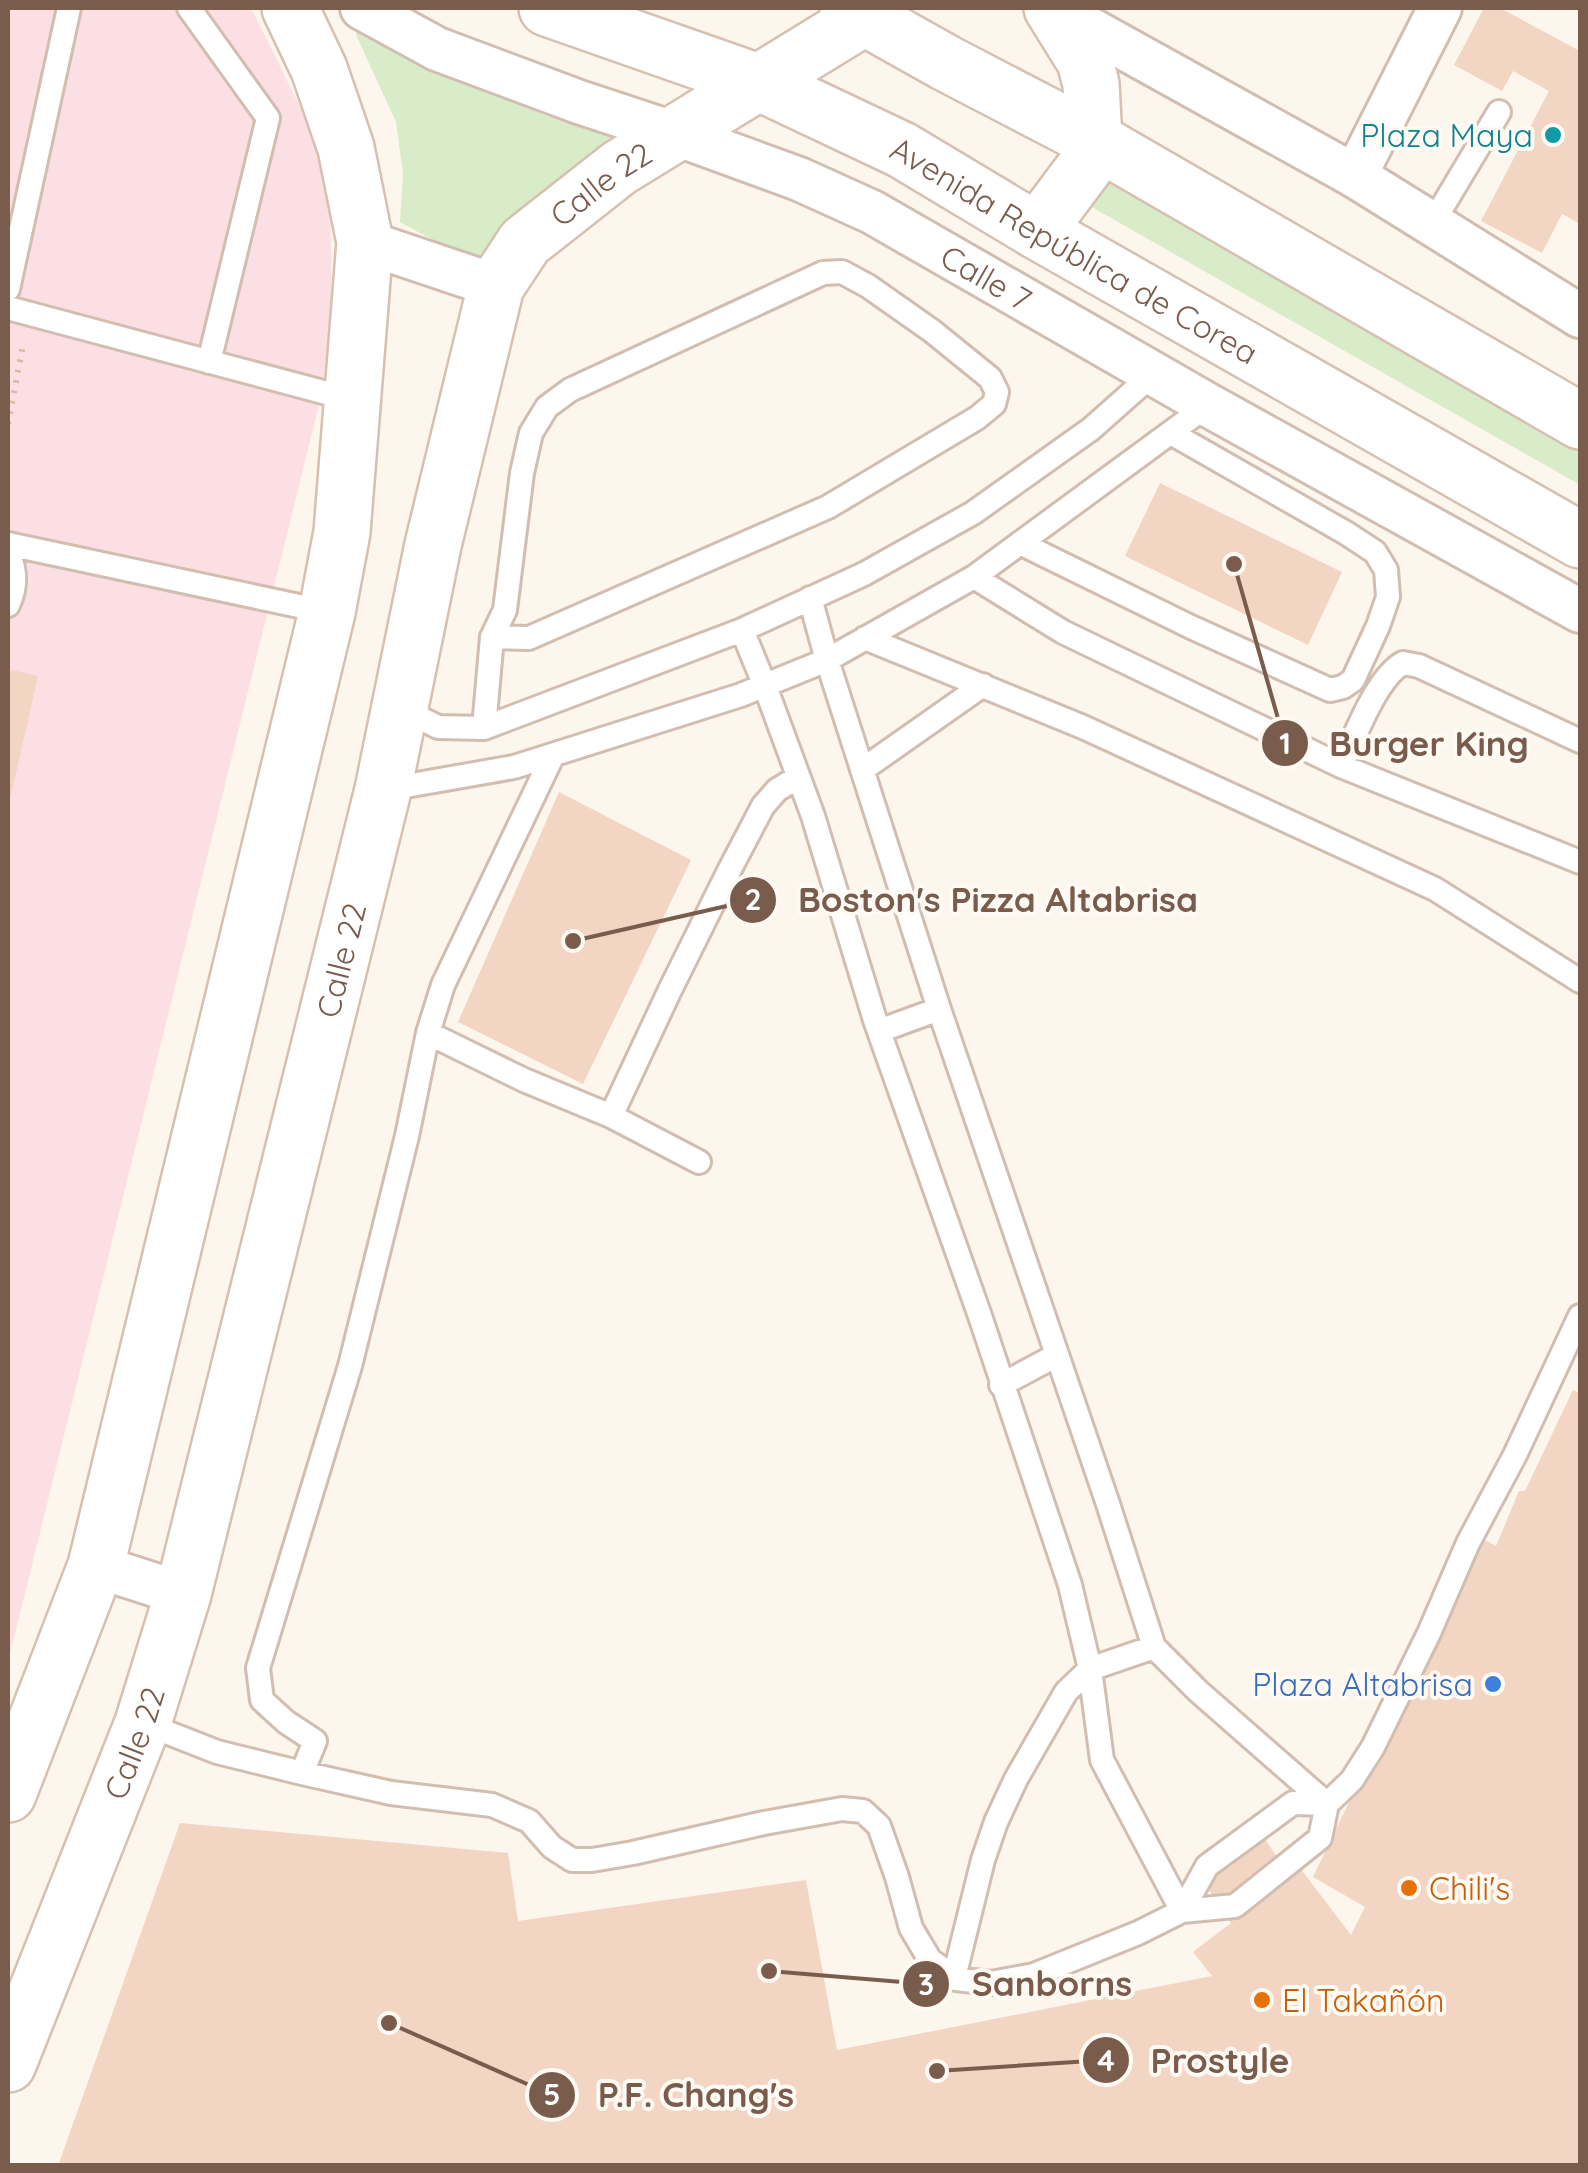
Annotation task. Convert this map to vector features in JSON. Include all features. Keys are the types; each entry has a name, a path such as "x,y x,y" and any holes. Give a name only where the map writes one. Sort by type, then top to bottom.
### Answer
{"street":[{"path":"8,1794 96,1566 342,532 365,242 346,148 319,69 290,8"},
{"name":"Calle 7","path":"362,8 436,49 800,179 872,212 1208,406 1580,611"},
{"name":"Avenida República de Corea","path":"547,8 758,82 902,150 1580,540"},
{"path":"1037,231 1085,166 1094,140 1091,84 1085,62 1052,8"},
{"path":"1052,8 1354,176 1580,316"},
{"path":"1354,176 1440,8"},
{"path":"856,12 1094,140 1580,420"},
{"name":"Calle 22","path":"8,2064 143,1724 183,1594 383,790 432,545 496,286 525,242 619,168 758,82 856,12"},
{"path":"365,242 496,286"},
{"path":"96,1566 183,1594"}],"lane":[{"path":"8,289 69,8"},
{"path":"190,8 268,118 209,362"},
{"path":"1432,224 1499,112"},
{"path":"484,728 492,638 505,610 522,473 532,433 547,408 570,390 823,273 842,272 932,330 990,378 997,392 994,404 977,418 828,507 529,638 492,638"},
{"path":"18,311 353,400"},
{"path":"400,708 438,727 484,728 742,630 864,574 973,513 1091,428 1153,374"},
{"path":"383,790 514,767 765,686 827,660 974,577 1208,406"},
{"path":"1020,543 1330,690 1343,688 1353,680 1388,597 1386,570 1375,552 1171,432"},
{"path":"8,544 326,612"},
{"path":"8,554 14,576 8,605"},
{"path":"974,577 1063,632 1341,766 1580,862"},
{"path":"810,598 939,1009 1154,1646 1198,1691 1327,1804"},
{"path":"742,630 813,816 879,1031 1070,1586 1090,1669 1102,1760 1182,1911"},
{"path":"865,638 1083,727 1435,888 1580,981"},
{"path":"1341,766 1382,682 1404,662 1580,741"},
{"path":"862,770 982,685"},
{"path":"302,1773 315,1741 262,1700 258,1668 350,1366 408,1136 428,1033 443,985 553,755"},
{"path":"611,1116 695,938 764,806 777,790 798,777"},
{"path":"879,1031 939,1009"},
{"path":"428,1033 524,1080 611,1116 698,1162"},
{"path":"143,1724 217,1752 302,1773 391,1793 505,1809 529,1821 552,1847 572,1860 633,1853 842,1809 863,1811 879,1826 911,1928 930,1960 954,1977 991,1983 1034,1976 1138,1934 1182,1911 1235,1906 1320,1838 1327,1804 1352,1780 1374,1747 1468,1543 1515,1455 1580,1316"},
{"path":"1001,1384 1057,1356"},
{"path":"954,1977 996,1822 1066,1692 1090,1669 1154,1646"},
{"path":"1182,1911 1207,1866 1293,1803 1327,1804"}],"path":[{"path":"8,424 18,311"}],"shaded area":[{"path":"8,8 248,8 253,12 330,167 332,352 8,1662"}],"green space":[{"path":"360,25 450,77 547,116 631,133 476,264 400,222 403,173 396,122 356,35"},
{"path":"1109,175 1580,445 1580,485 1090,206"}],"building":[{"name":"Plaza Maya","path":"1484,8 1500,8 1580,51 1580,224 1562,214 1542,253 1481,221 1549,91 1513,71 1502,91 1454,65"},
{"path":"1160,483 1342,572 1308,645 1125,556"},
{"path":"8,669 38,676 9,804 8,804"},
{"path":"559,792 691,860 583,1084 458,1022"},
{"name":"Plaza Altabrisa","path":"1573,1390 1580,1393 1580,2166 58,2166 180,1823 508,1853 518,1921 806,1880 837,2050 1212,1976 1193,1952 1231,1923 1198,1874 1258,1829 1290,1876 1300,1868 1351,1935 1365,1907 1313,1877 1477,1536 1496,1546 1519,1491 1525,1491"}],"place":[{"name":"Plaza Maya","path":"1553,135"},
{"name":"Burger King","path":"1234,564"},
{"name":"Boston's Pizza Altabrisa","path":"573,941"},
{"name":"Plaza Altabrisa","path":"1493,1684"},
{"name":"Chili's","path":"1409,1888"},
{"name":"Sanborns","path":"769,1971"},
{"name":"El Takañón","path":"1262,2000"},
{"name":"P.F. Chang's","path":"389,2023"},
{"name":"Prostyle","path":"937,2071"}]}
